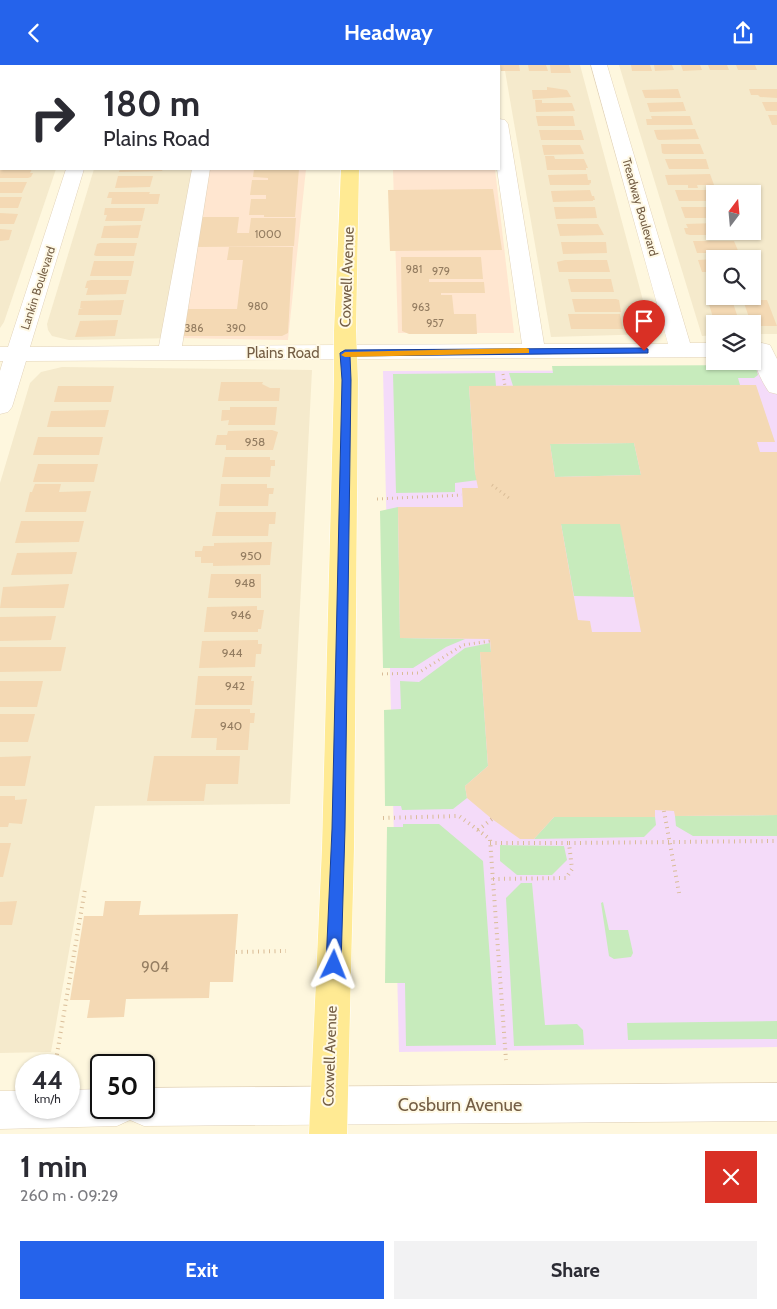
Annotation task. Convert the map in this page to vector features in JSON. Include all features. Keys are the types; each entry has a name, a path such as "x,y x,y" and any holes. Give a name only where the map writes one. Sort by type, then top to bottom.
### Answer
{"main road":[{"name":"Coxwell Avenue","path":"328,1119 338,848 345,353 350,170"}],"street":[{"name":"Treadway Boulevard","path":"599,65 681,350"},
{"path":"500,131 534,351"},
{"name":"Lankin Boulevard","path":"0,407 8,354 75,170"},
{"path":"169,354 201,170"},
{"name":"Plains Road","path":"8,354 706,350"},
{"path":"764,350 777,387"},
{"name":"Cosburn Avenue","path":"155,1108 328,1119 412,1105 777,1102"},
{"path":"0,1110 90,1108"}],"path":[{"path":"492,485 509,498"},
{"path":"377,499 462,495"},
{"path":"382,674 418,673 463,645 490,641"},
{"path":"664,811 679,893"},
{"path":"383,818 459,816 490,839 506,1060"},
{"path":"478,830 492,819"},
{"path":"490,843 777,841"},
{"path":"493,879 566,878 572,869 569,843"},
{"path":"57,1054 70,991 85,889"},
{"path":"236,952 286,951"}],"shaded area":[{"path":"504,65 580,65 652,334 551,337"},
{"path":"619,65 777,65 777,334 761,334 761,315 706,315 706,336 702,336"},
{"path":"0,170 56,170 4,322 0,328"},
{"path":"94,170 205,170 177,338 69,340 52,336 47,324"},
{"path":"205,170 306,170 288,340 177,338"},
{"path":"393,170 495,170 514,333 398,333"},
{"path":"62,367 312,370 290,804 95,806 51,1052 0,1053 0,483 30,383 41,372"},
{"path":"777,370 777,1047 399,1052 383,371"}],"green space":[{"path":"706,365 706,370 756,370 758,375 754,378 738,378 740,385 513,386 509,373 553,373 552,366"},
{"path":"495,373 496,386 469,386 475,473 478,480 455,483 455,492 396,493 393,374"},
{"path":"634,443 641,475 555,477 550,444"},
{"path":"398,507 400,638 465,639 446,647 413,668 383,668 380,511"},
{"path":"561,524 651,524 624,544 634,597 574,596"},
{"path":"490,643 491,652 480,652 488,766 465,786 467,798 453,809 402,810 401,806 385,806 384,710 401,709 400,681 419,682 465,648"},
{"path":"777,815 777,836 693,836 676,826 675,816"},
{"path":"554,817 655,817 656,825 644,837 534,839"},
{"path":"403,824 439,824 483,861 496,1045 406,1046 405,983 385,983 387,827 403,827"},
{"path":"500,845 564,846 567,860 552,875 517,875 500,861"},
{"path":"521,883 532,883 545,1025 577,1024 583,1030 584,1045 514,1046 506,898"},
{"path":"603,902 609,930 628,930 633,953 631,957 614,959 609,956 601,903"},
{"path":"777,1021 777,1039 628,1040 627,1023"}],"building":[{"path":"500,65 519,65 520,71 501,71"},
{"path":"528,65 546,65 548,71 529,71"},
{"path":"550,65 569,65 571,73 551,73"},
{"path":"631,65 650,65 652,71 632,71"},
{"path":"654,65 672,65 674,70 655,71"},
{"path":"681,65 700,65 702,70 683,71"},
{"path":"708,65 727,65 729,70 710,70"},
{"path":"736,65 755,65 757,70 738,70"},
{"path":"547,87 567,90 571,97 533,99 532,90 547,90"},
{"path":"678,89 681,98 645,98 642,90"},
{"path":"749,89 777,89 777,98 751,95"},
{"path":"535,100 542,100 542,103 572,103 575,111 536,112"},
{"path":"683,102 686,111 650,112 647,103"},
{"path":"762,102 777,102 777,111 766,111"},
{"path":"768,115 777,115 777,125 772,125"},
{"path":"536,116 573,116 575,126 538,126"},
{"path":"651,116 690,116 693,125 647,125 646,119 652,119"},
{"path":"695,129 699,139 659,140 654,130"},
{"path":"539,130 581,130 584,140 541,140"},
{"path":"661,144 700,144 704,154 664,154 662,153"},
{"path":"542,145 580,145 584,154 544,155"},
{"path":"545,156 554,156 555,159 584,159 588,168 586,170 547,170"},
{"path":"665,159 706,159 709,169 669,169"},
{"path":"0,170 32,170 30,173 33,173 28,178 0,178"},
{"path":"120,170 162,170 162,171 119,172"},
{"path":"254,170 299,170 295,217 249,215 251,199 266,199 266,195 250,195 252,180 268,180 268,178 253,177"},
{"path":"587,174 588,180 591,180 590,185 550,185 548,175"},
{"path":"710,174 714,185 697,185 698,188 688,188 688,185 668,185 665,175"},
{"path":"118,176 153,176 150,187 115,188"},
{"path":"0,182 27,182 22,193 0,193"},
{"path":"493,189 502,250 390,251 388,190"},
{"path":"590,190 592,196 594,196 595,200 593,201 553,202 551,191"},
{"path":"675,190 706,190 706,201 679,201"},
{"path":"109,192 150,192 149,194 160,194 158,204 111,204 112,198 107,198"},
{"path":"0,197 22,197 18,208 0,208"},
{"path":"554,207 595,207 597,218 556,219"},
{"path":"681,207 706,207 706,218 685,218"},
{"path":"105,208 145,208 142,221 105,221 107,215 104,215"},
{"path":"0,213 18,214 14,224 0,224"},
{"path":"201,217 239,217 237,233 249,233 251,218 296,218 294,246 196,247"},
{"path":"706,223 706,235 686,234 684,228 688,228 686,224"},
{"path":"557,224 598,224 604,235 560,236"},
{"path":"141,225 138,238 101,238 104,226"},
{"path":"0,229 12,230 9,240 0,241"},
{"path":"693,241 734,241 738,250 706,250 706,253 697,253"},
{"path":"561,242 606,242 607,253 563,254"},
{"path":"137,243 134,256 96,256 94,255 97,244"},
{"path":"229,247 293,247 288,333 282,336 178,336 184,309 237,309 243,260 227,260"},
{"path":"401,257 481,257 483,279 429,279 429,282 484,282 485,293 441,293 441,295 452,295 454,314 476,314 477,334 409,334 402,331"},
{"path":"565,260 607,260 610,272 559,272 557,262"},
{"path":"698,260 706,260 706,272 702,272"},
{"path":"94,261 134,261 131,276 90,276"},
{"path":"568,279 611,279 614,292 571,292"},
{"path":"129,280 126,294 86,295 87,281"},
{"path":"572,299 616,299 619,300 621,312 575,312"},
{"path":"124,300 121,315 78,315 79,309 83,308 80,308 81,301"},
{"path":"761,300 767,300 777,326 761,326 761,315 748,315 745,305 761,305"},
{"path":"709,305 734,305 737,315 712,315"},
{"path":"568,314 620,314 623,329 571,329"},
{"path":"118,320 115,336 75,337 80,321"},
{"path":"221,382 263,382 262,384 270,388 280,388 279,401 218,401"},
{"path":"756,385 775,442 757,442 760,452 777,452 777,815 675,816 674,811 655,810 655,817 554,817 534,839 520,839 467,798 465,786 488,766 480,652 491,652 490,639 400,638 398,507 463,507 462,488 478,488 475,473 469,386","holes":["634,443 641,475 555,477 550,444","561,524 620,524 641,632 592,632 590,621 578,620"]},
{"path":"58,386 114,386 111,402 54,402"},
{"path":"230,407 277,407 275,425 228,425 229,420 221,421 222,410 230,410"},
{"path":"109,410 105,427 47,427 51,411"},
{"path":"272,430 278,432 273,450 226,450 226,445 215,445 217,435 227,435 228,431"},
{"path":"38,437 103,437 99,455 33,455"},
{"path":"225,457 270,457 270,460 275,460 275,466 271,466 270,477 222,477"},
{"path":"38,464 98,464 94,482 33,482"},
{"path":"35,484 61,484 59,492 91,491 86,512 25,512 30,492 32,492"},
{"path":"221,484 267,484 267,488 274,488 273,494 269,494 268,506 219,506"},
{"path":"216,512 276,512 275,524 269,524 268,536 212,536"},
{"path":"21,521 84,521 79,542 15,543"},
{"path":"272,542 270,565 213,566 213,563 201,563 201,557 195,557 195,551 202,551 203,546 214,546 214,543"},
{"path":"77,552 72,574 11,575 17,553"},
{"path":"211,574 261,574 261,598 208,598"},
{"path":"69,584 64,608 0,608 3,587"},
{"path":"257,606 257,610 264,610 261,629 258,629 258,632 204,632 207,607"},
{"path":"56,616 51,640 0,641 0,617"},
{"path":"258,640 258,644 262,644 261,654 256,654 255,667 199,668 202,641"},
{"path":"0,647 66,647 61,671 0,672"},
{"path":"198,676 252,676 251,681 254,681 252,705 195,705"},
{"path":"0,681 43,681 37,707 0,707"},
{"path":"195,709 250,709 250,713 255,713 254,723 250,723 248,750 216,750 217,738 191,738"},
{"path":"0,714 35,714 28,742 0,742"},
{"path":"31,756 25,786 0,786 0,757"},
{"path":"154,756 240,756 238,784 206,784 204,801 147,801"},
{"path":"0,796 15,796 15,800 27,799 22,824 9,823 8,827 0,827"},
{"path":"0,843 11,843 3,877 0,877"},
{"path":"17,901 12,925 0,925 0,902"},
{"path":"105,901 141,901 139,915 238,914 233,982 210,982 209,998 126,999 124,1017 87,1018 90,1000 70,1000 84,916 103,916"}],"slow traffic":[{"path":"345,355 345,353 526,351"}],"route":[{"path":"334,965 338,829 345,353 644,351"}]}
